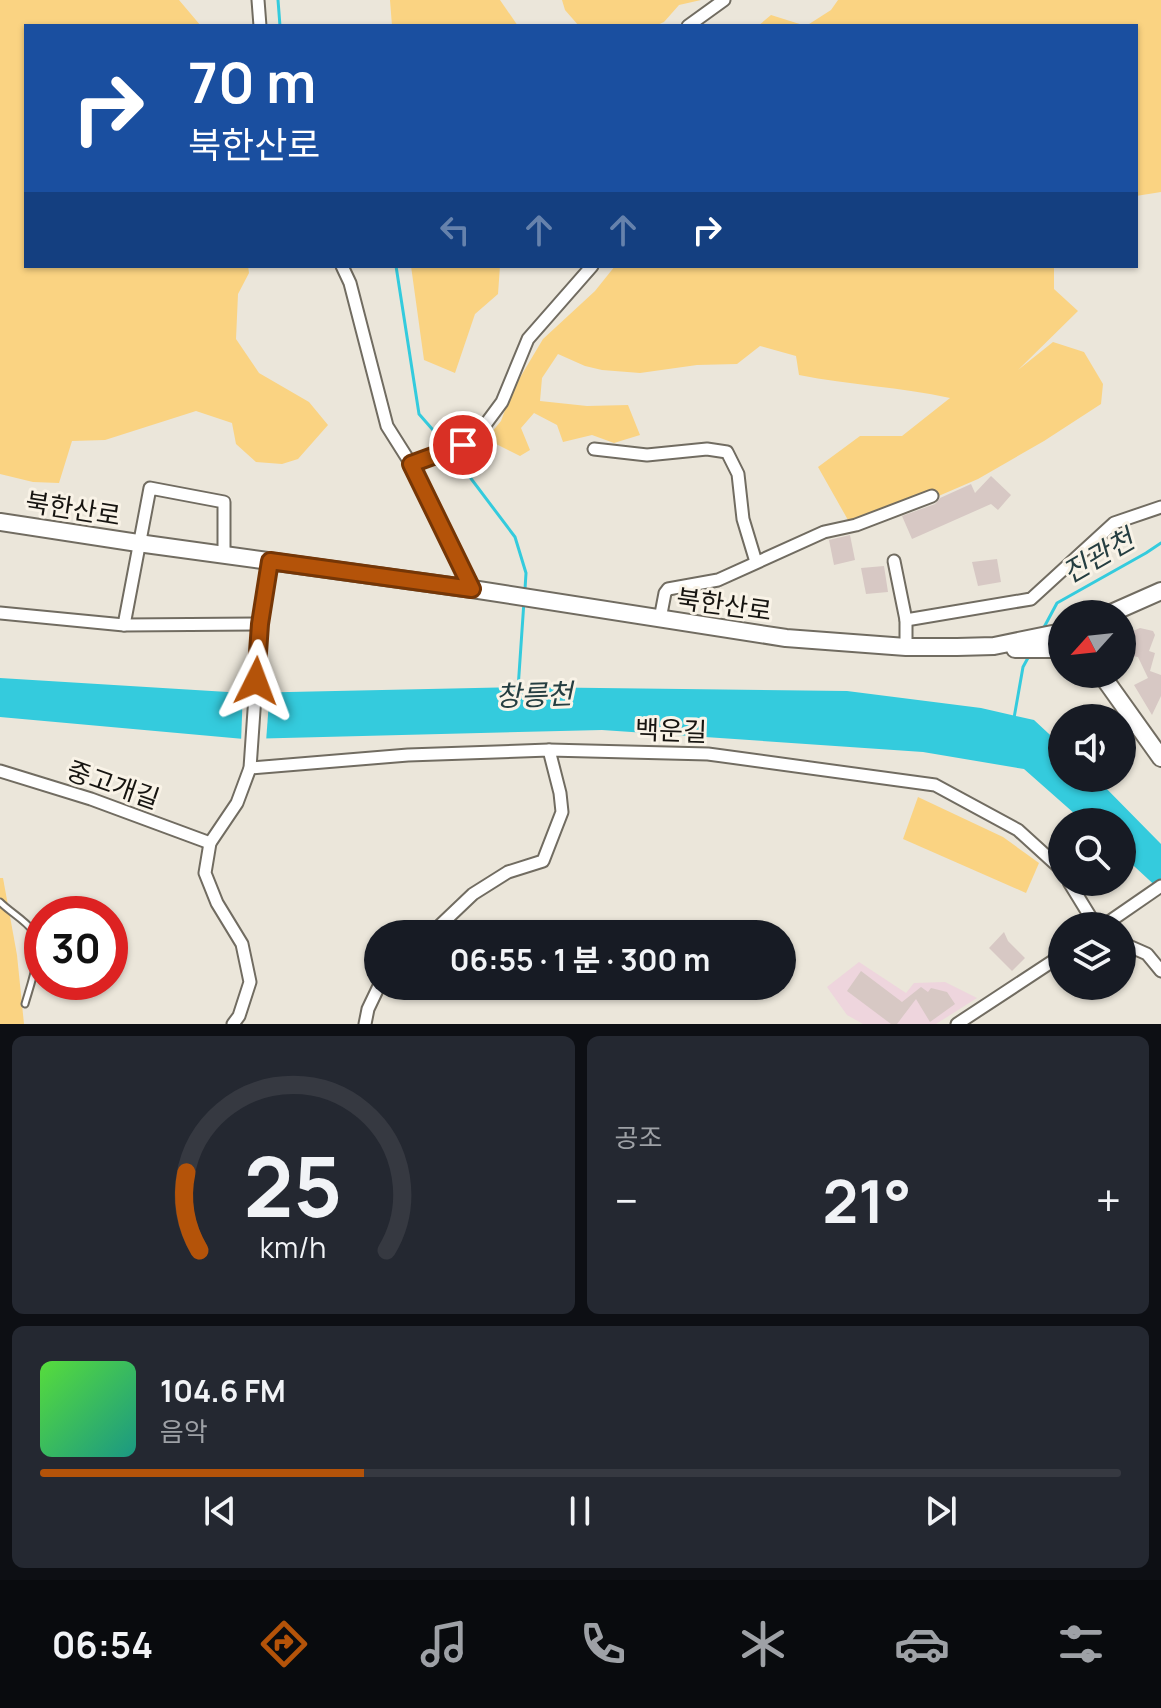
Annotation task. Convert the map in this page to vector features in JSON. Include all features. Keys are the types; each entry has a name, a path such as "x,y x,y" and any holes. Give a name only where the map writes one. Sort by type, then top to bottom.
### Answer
{"main road":[{"name":"북한산로","path":"0,522 472,589 786,638 906,647 994,646"},
{"path":"1136,603 1156,594"},
{"path":"1136,610 1156,594"},
{"path":"994,646 1048,635"},
{"path":"994,646 1048,650"},
{"path":"1112,688 1160,753"}],"street":[{"path":"258,0 260,24"},
{"path":"691,24 724,0"},
{"path":"343,268 350,283 387,426 411,464 472,589"},
{"path":"411,464 463,445 479,433 502,402 528,339 590,268"},
{"path":"594,449 647,455 707,449 727,452 738,474 743,519 756,562"},
{"path":"138,543 150,488 224,502 224,555"},
{"path":"660,619 668,589 718,580 824,532 856,525 932,496"},
{"path":"906,620 1031,599 1114,523 1161,507"},
{"name":"북한산로","path":"124,625 138,543"},
{"path":"239,1021 250,982 242,944 217,903 205,873 210,843 237,803 250,768 260,624 270,561"},
{"path":"894,561 906,620 906,647"},
{"path":"0,613 124,625 260,624"},
{"path":"446,920 473,894 508,872 543,861 562,812 549,750"},
{"name":"백운길","path":"250,768 408,755 549,750 708,754 935,785 1018,830 1048,857"},
{"name":"중고개길","path":"0,771 91,799 210,843"},
{"path":"1121,912 1161,886"},
{"path":"1136,949 1147,954 1161,971"},
{"path":"957,1024 1048,964"},
{"path":"365,1024 372,1000"}],"lane":[{"path":"0,902 32,928 38,938 39,948 25,1004"}],"shaded area":[{"path":"0,0 179,0 199,24 24,24 24,268 248,268 249,273 238,294 236,339 259,373 309,402 328,425 298,459 282,464 256,462 236,444 232,423 196,411 105,440 72,441 59,483 33,482 0,474"},
{"path":"390,0 500,0 517,24 392,24"},
{"path":"562,0 701,0 679,5 660,24 577,24 565,10"},
{"path":"838,0 1161,0 1161,192 1138,196 1138,24 809,24 831,10"},
{"path":"771,15 800,24 760,24"},
{"path":"411,268 500,268 498,294 475,314 455,373 424,360"},
{"path":"613,268 1054,268 1054,289 1078,311 1018,370 1053,342 1084,352 1103,384 1101,404 978,479 862,529 848,520 818,467 860,436 902,436 950,398 799,375 796,356 760,346 737,364 697,365 640,373 602,370 558,354 542,378 540,401 587,406 628,405 640,435 614,443 592,435 563,442 557,425 534,413 521,428 530,450 520,456 486,439 501,421 512,391 543,339 595,291"},
{"path":"918,797 1003,837 1039,863 1026,893 903,839"},
{"path":"0,878 3,878 17,955 24,1024 0,1024"},
{"path":"859,962 906,993 914,983 945,982 977,998 936,1024 863,1024 847,1015 827,987"}],"water":[{"name":"창릉천","path":"0,678 244,693 518,687 847,691 981,708 1034,720 1048,733 1048,790 1024,769 923,752 602,730 244,739 0,717"},
{"path":"1050,792 1110,792 1126,808 1068,808"},
{"path":"1136,819 1161,844 1161,891 1136,868"}],"pier":[{"path":"270,688 266,742 241,743 243,689"}],"building":[{"path":"991,476 1011,495 998,510 991,504 912,539 902,516 935,504 940,498 971,484 975,493"},
{"path":"850,535 855,560 834,565 829,540"},
{"path":"997,559 1001,582 978,586 972,562"},
{"path":"884,566 888,592 866,594 861,568"},
{"path":"1136,630 1153,631 1155,635 1149,651 1155,653 1150,671 1161,675 1161,696 1152,715 1136,688 1136,684 1148,678 1136,657"},
{"path":"1004,932 1008,941 1025,958 1012,971 989,948"},
{"path":"861,971 902,1002 921,987 928,992 931,988 947,992 955,1004 930,1022 916,999 897,1024 891,1024 847,991"}],"waterway":[{"path":"278,0 280,24"},
{"path":"396,268 419,414 447,446"},
{"path":"451,452 515,537 526,573 525,589"},
{"name":"진관천","path":"1042,631 1057,603 1161,543"},
{"name":"창릉천","path":"518,689 524,601"},
{"name":"진관천","path":"1014,718 1023,667 1029,656"}],"route":[{"path":"256,681 260,624 270,561 472,589 411,464 463,445"}]}
